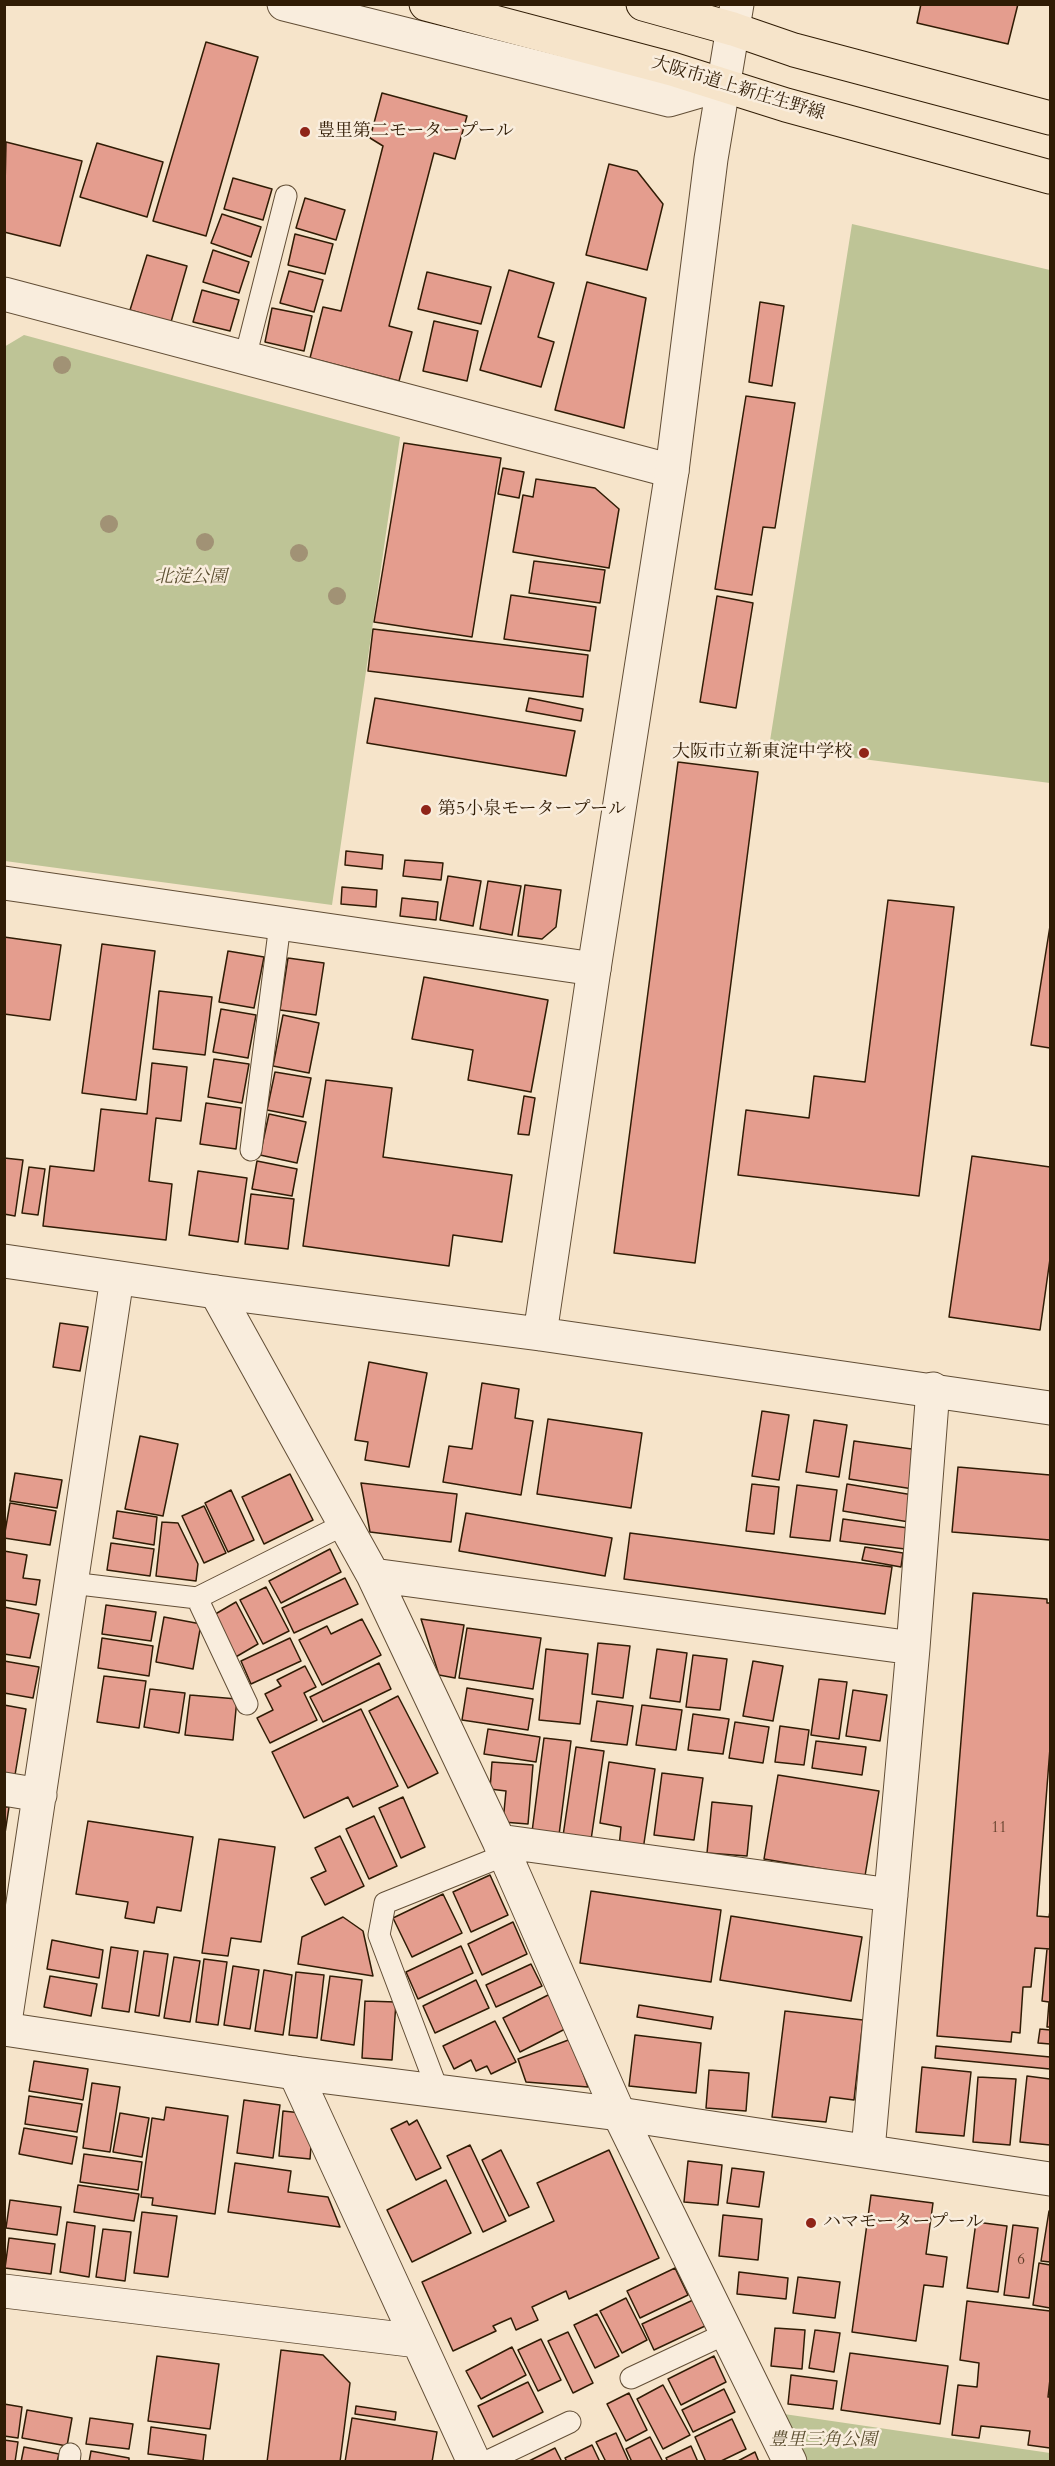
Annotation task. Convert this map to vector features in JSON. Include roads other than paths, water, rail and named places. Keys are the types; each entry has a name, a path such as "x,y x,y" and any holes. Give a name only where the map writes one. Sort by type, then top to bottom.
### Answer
{"main road":[{"name":"大阪市道上新庄生野線","path":"426,4 672,69 786,105 1050,177"},
{"path":"643,4 728,13 794,50 1050,118"}],"street":[{"path":"284,4 669,100 724,84"},
{"path":"540,1334 594,969 672,471 711,159 724,84 728,13"},
{"path":"4,294 672,471"},
{"path":"4,883 594,969"},
{"path":"4,1261 933,1389 1050,1408"},
{"path":"117,1278 40,1795 13,1921 4,2029 295,2073 619,2114 1050,2179"},
{"path":"216,1292 373,1575 502,1848 619,2114 790,2462"},
{"path":"868,2150 913,1648 933,1389"},
{"path":"373,1575 913,1648"},
{"path":"4,1790 40,1795"},
{"path":"502,1848 891,1895"},
{"path":"295,2073 474,2462"},
{"path":"4,2291 418,2341"}],"lane":[{"path":"245,358 286,196"},
{"path":"250,1150 280,924"},
{"path":"71,1583 197,1598 345,1524"},
{"path":"197,1598 247,1704"},
{"path":"438,2091 379,1935 385,1903 502,1848"},
{"path":"631,2378 727,2332"},
{"path":"486,2462 570,2422"}],"place":[{"name":"豊里第二モータープール","path":"305,132"},
{"name":"大阪市立新東淀中学校","path":"864,753"},
{"name":"第5小泉モータープール","path":"426,810"},
{"name":"ハマモータープール","path":"811,2223"}],"park label":[{"name":"北淀公園","path":"191,578"},
{"name":"豊里三角公園","path":"823,2441"}]}
